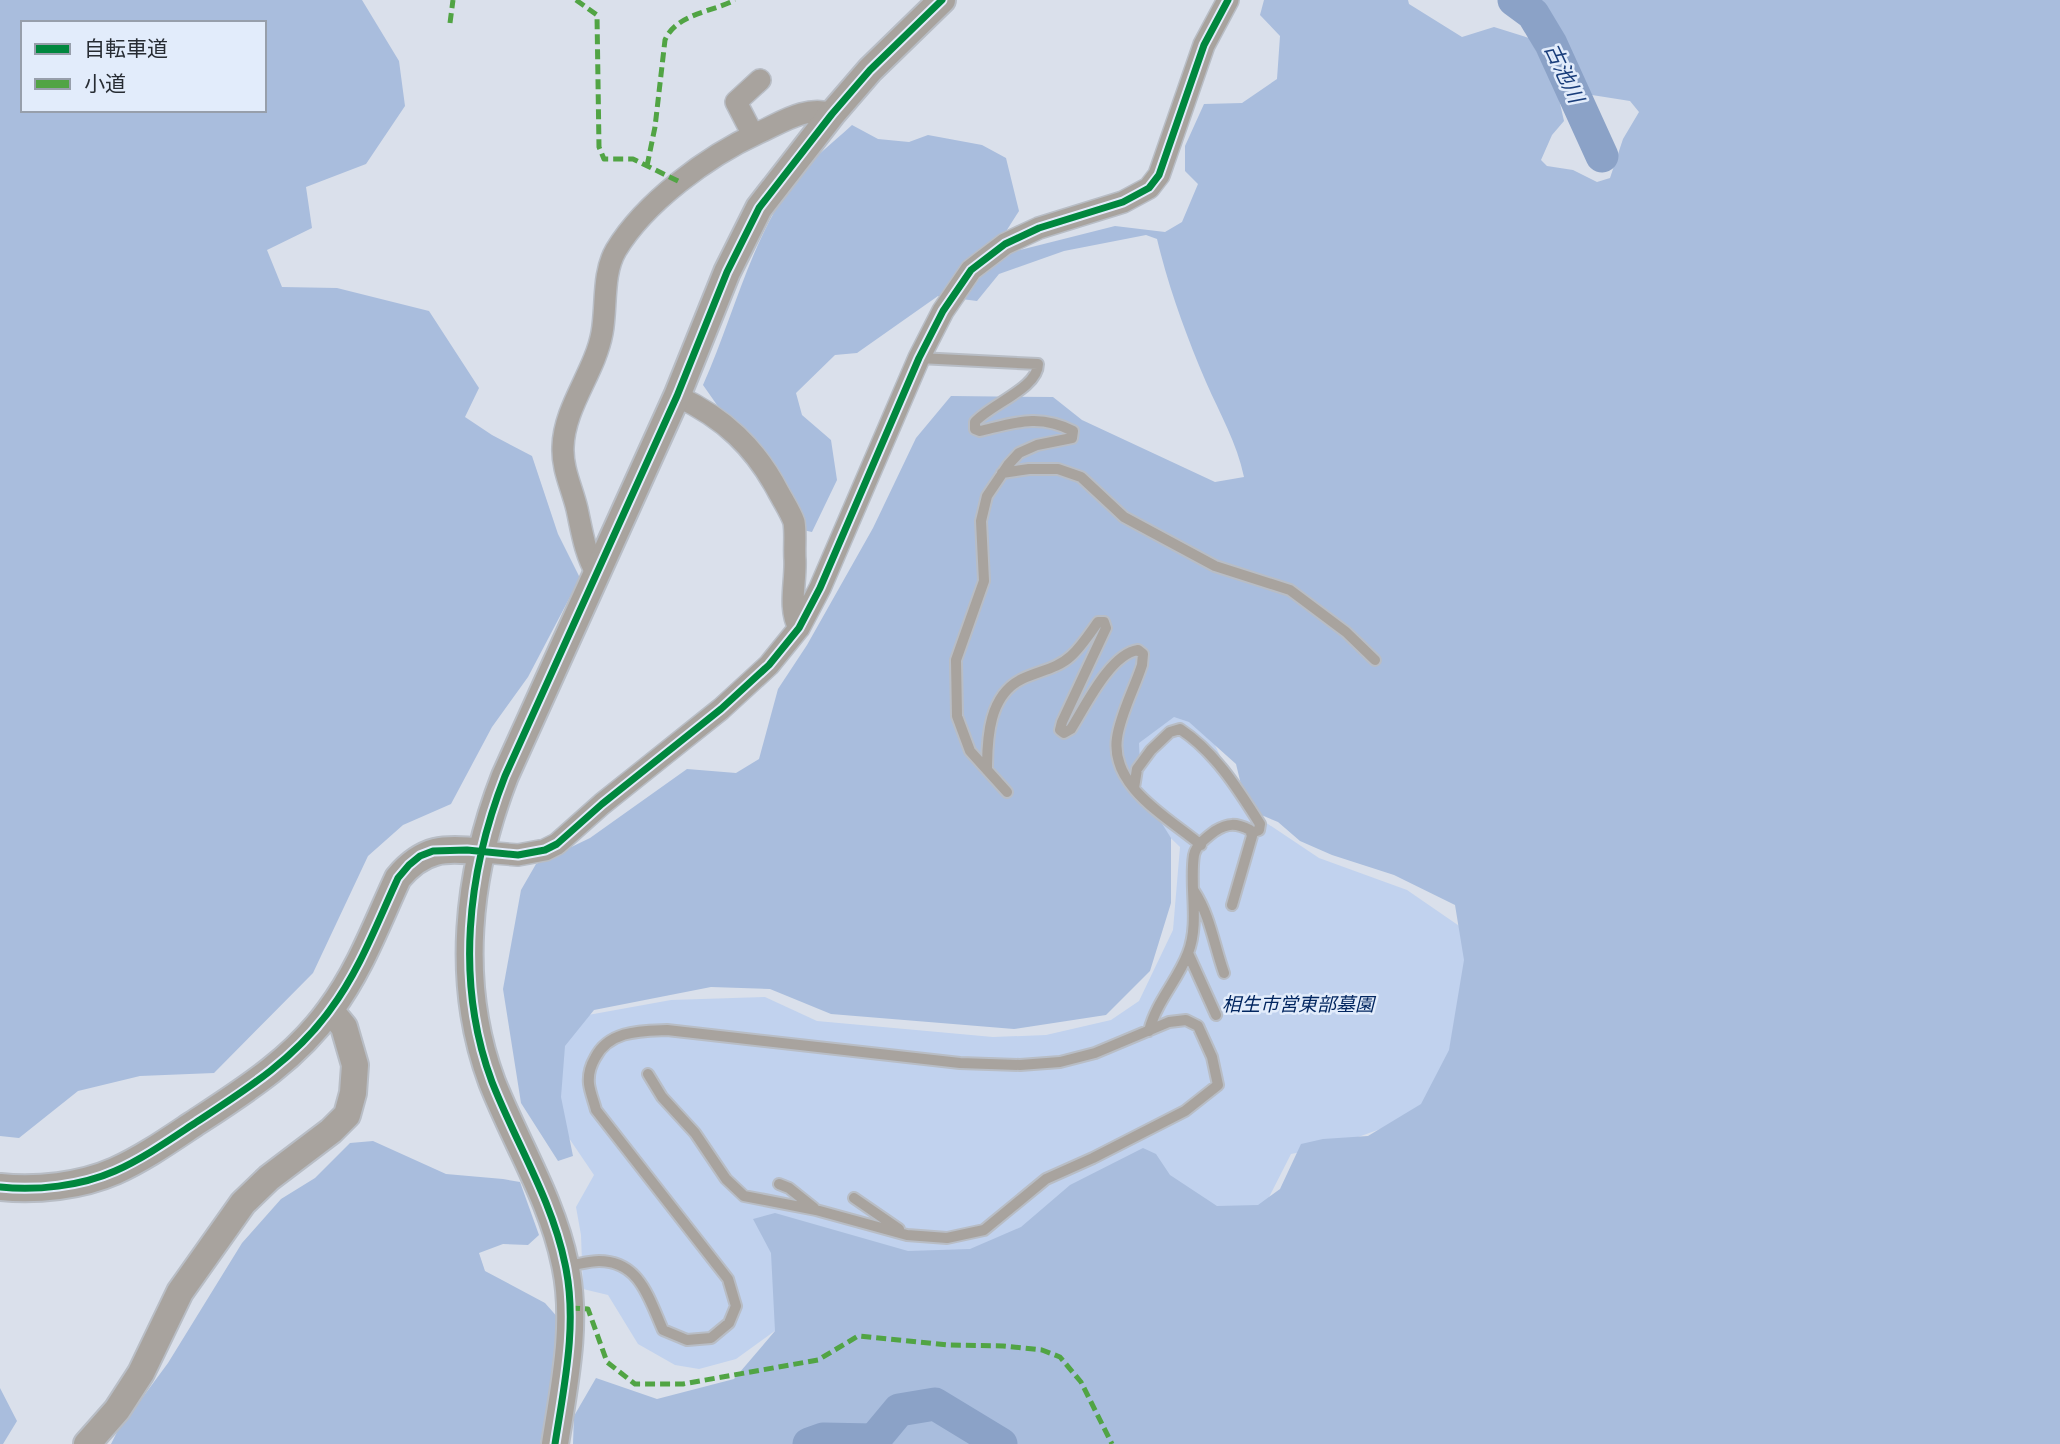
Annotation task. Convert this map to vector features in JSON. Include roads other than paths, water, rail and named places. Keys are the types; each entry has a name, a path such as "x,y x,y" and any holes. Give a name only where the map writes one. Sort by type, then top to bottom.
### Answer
{"street":[{"path":"555,1444 569,1341 570,1308 566,1266 549,1209 492,1081 478,1035 470,970 470,922 474,883 482,852 506,776 677,396 727,272 759,208 870,69 942,0"},
{"path":"0,1187 46,1187 114,1171 159,1146 266,1076 301,1046 330,1010 363,955 398,878 420,856 433,851 467,850 518,855 545,850 557,844 602,804 721,709 769,665 799,628 820,588 919,358 943,311 971,270 1005,244 1040,228 1123,202 1149,188 1159,174 1204,45 1228,0"},
{"path":"753,135 736,103 760,80"},
{"path":"597,574 588,560 565,471 563,448 566,427 602,334 606,282 615,252 649,207 721,152 805,111 832,114"},
{"path":"677,396 698,406 733,430 765,466 793,521 793,608 799,628"},
{"path":"87,1444 117,1410 141,1373 180,1292 243,1203 269,1178 331,1131 347,1115 353,1093 355,1065 344,1027 330,1010"}],"lane":[{"path":"919,358 1038,364 1038,370 1030,383 985,412 975,422 975,429 979,431 1037,419 1056,422 1073,430 1072,438 1037,445 1019,453 988,496 981,521 984,581 956,660 957,716 970,751 1007,792"},
{"path":"1002,473 1058,469 1081,477 1124,517 1215,566 1290,590 1346,632 1375,660"},
{"path":"988,770 987,749 992,723 997,702 1007,689 1023,678 1044,673 1071,656 1098,622 1104,622 1106,628 1060,730 1063,733 1071,729 1117,661 1128,652 1138,650 1143,654 1142,665 1117,736 1120,766 1142,798 1201,845"},
{"path":"1134,788 1137,769 1151,750 1170,732 1180,729 1195,739 1235,784 1260,824 1259,830 1251,833"},
{"path":"1149,1031 1152,1018 1188,953 1194,925 1195,853 1206,837 1227,824 1239,825 1251,833"},
{"path":"1232,905 1251,833"},
{"path":"1194,891 1205,907 1212,941 1224,973"},
{"path":"1188,953 1216,1016"},
{"path":"683,1031 686,1018"},
{"path":"566,1266 601,1261 627,1267 645,1288 663,1329 687,1340 711,1338 729,1323 736,1306 728,1279 596,1110 588,1082 591,1066 599,1050 618,1036 639,1031 683,1031 960,1063 1020,1065 1060,1062 1095,1053 1169,1022 1185,1020 1198,1026 1212,1057 1218,1085 1185,1111 1093,1158 1046,1178 984,1230 947,1238 907,1235 816,1210 744,1196 726,1178 695,1133 662,1097 648,1074"},
{"path":"779,1184 789,1188 816,1210"},
{"path":"854,1198 907,1235"}],"waterway":[{"name":"古池川","path":"1514,0 1533,14 1551,44 1602,156"},
{"path":"809,1444 823,1439 874,1440 899,1410 935,1404 1001,1444"}],"park label":[{"name":"相生市営東部墓園","path":"1298,1004"}]}
